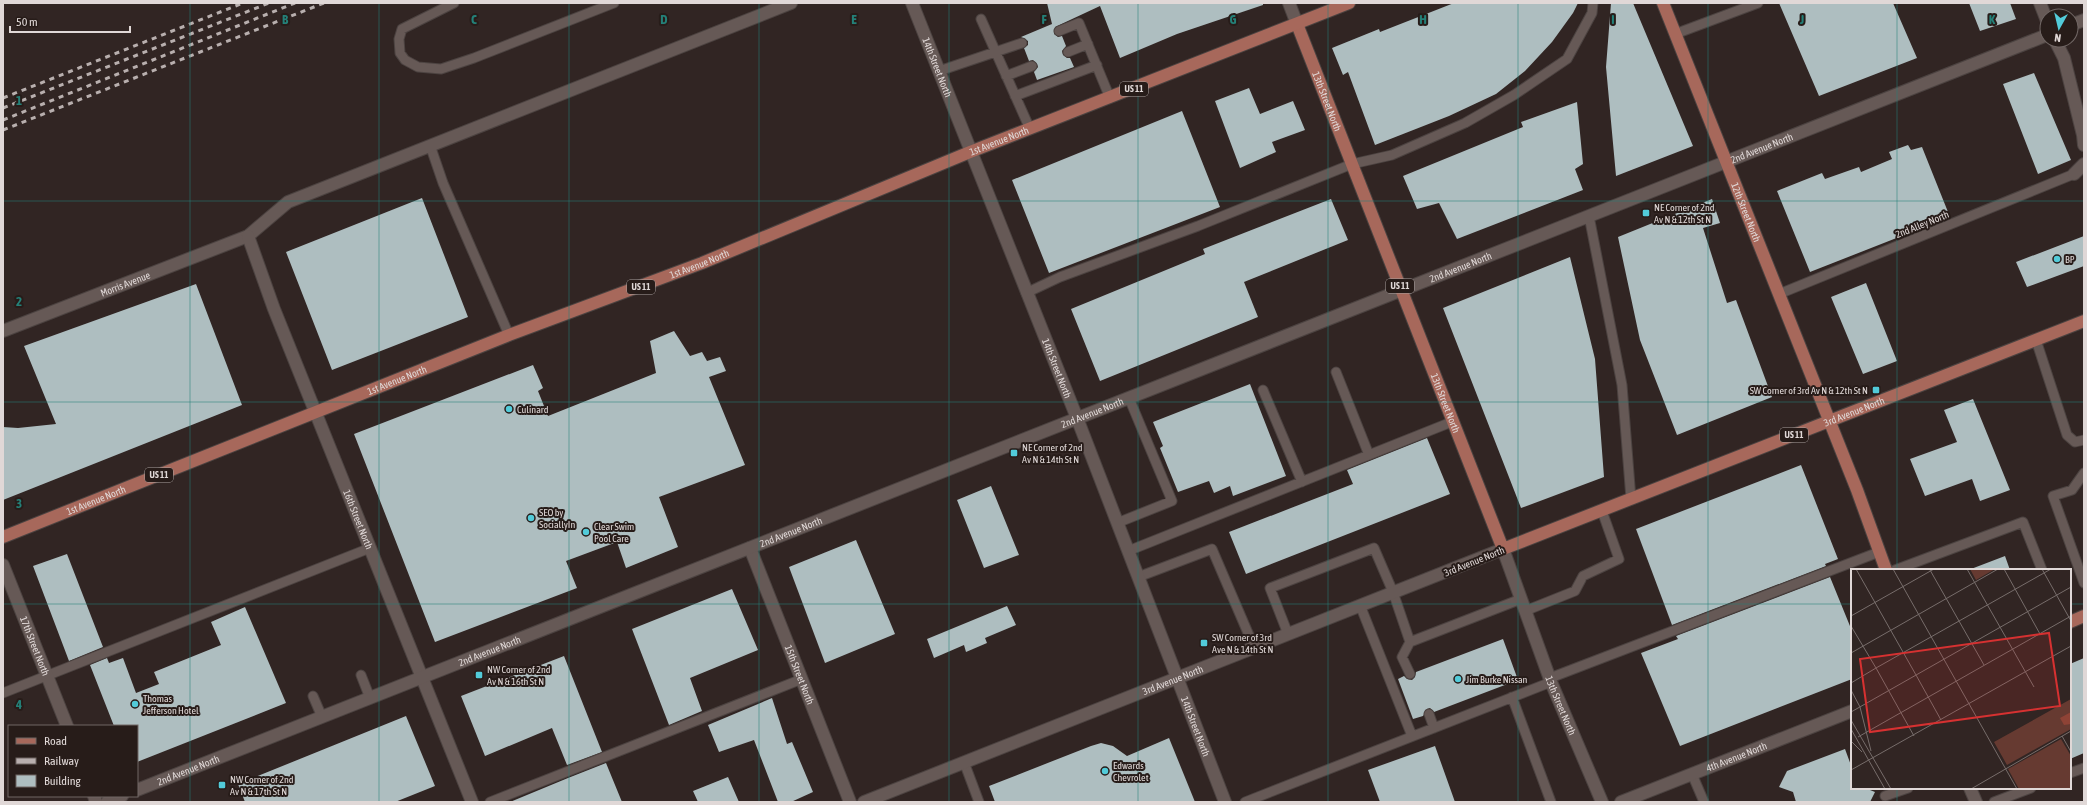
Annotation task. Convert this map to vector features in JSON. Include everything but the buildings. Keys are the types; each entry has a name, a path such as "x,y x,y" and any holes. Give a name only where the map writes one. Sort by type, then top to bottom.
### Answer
{"main road":[{"name":"1st Avenue North","path":"3,537 509,335 702,263 970,152 1349,3"},
{"name":"12th Street North","path":"1663,3 1829,421 1886,569"},
{"name":"13th Street North","path":"1297,24 1504,549"},
{"name":"3rd Avenue North","path":"1504,549 2084,321"},
{"path":"2071,622 2084,616"}],"street":[{"name":"Morris Avenue","path":"3,331 248,236 288,202 791,3"},
{"name":"14th Street North","path":"912,3 1026,293 1077,418 1225,802"},
{"name":"13th Street North","path":"1289,3 1297,24"},
{"name":"2nd Avenue North","path":"138,790 2039,38"},
{"path":"2059,48 2064,58 2083,134 2084,145"},
{"path":"2074,174 2084,164"},
{"name":"16th Street North","path":"248,236 274,309 472,802"},
{"name":"15th Street North","path":"750,548 850,802"},
{"name":"13th Street North","path":"1504,549 1550,680 1602,802"},
{"name":"3rd Avenue North","path":"864,802 1504,549"},
{"name":"17th Street North","path":"3,565 66,725"},
{"name":"4th Avenue North","path":"1621,802 1851,711"},
{"path":"1970,789 1976,802"},
{"path":"106,802 119,797"}],"lane":[{"path":"454,3 402,29 399,38 400,53 405,60 418,68 441,69 474,58 614,3"},
{"path":"1026,293 1060,278 1198,226 1352,164 1399,152 1465,123 1514,95 1567,59 1592,13 1593,3"},
{"path":"1675,34 1758,3"},
{"path":"981,19 1030,129"},
{"path":"1060,31 1079,24 1110,98"},
{"path":"939,71 1022,43"},
{"path":"1068,52 1088,44"},
{"path":"1015,96 1097,65"},
{"path":"1006,76 1032,66"},
{"path":"430,145 443,183 509,335"},
{"name":"2nd Alley North","path":"1779,294 2074,174"},
{"path":"1589,216 1622,385 1631,499"},
{"path":"2036,340 2067,435 2079,441"},
{"path":"1336,372 1369,455"},
{"path":"1263,390 1302,482"},
{"path":"1117,523 1172,501 1129,398"},
{"path":"1128,551 1454,421"},
{"path":"2084,473 2072,490 2053,496 2084,583"},
{"path":"1410,674 1402,657 1410,642 1523,605 1575,591 1583,576 1619,559 1602,511"},
{"path":"1898,569 2023,522 2042,569"},
{"path":"3,693 370,548"},
{"path":"1288,634 1270,588 1374,548 1394,592 1410,642"},
{"path":"1138,577 1212,549 1254,647"},
{"path":"1244,802 1512,697 1550,680 1879,552"},
{"path":"1360,605 1412,736"},
{"path":"361,675 370,698"},
{"path":"490,802 802,679"},
{"path":"313,696 322,717"},
{"path":"1512,697 1551,802"},
{"path":"1429,714 1434,728"},
{"path":"964,762 979,802"},
{"path":"2071,773 2084,768"},
{"path":"1692,774 1704,802"},
{"path":"1885,796 1905,789"},
{"path":"1994,802 2028,789"}],"railway":[{"path":"3,98 243,3"},
{"path":"3,108 269,3"},
{"path":"3,120 295,3"},
{"path":"3,130 324,3"}],"place":[{"name":"NE Corner of 2nd Av N & 12th St N","path":"1646,213"},
{"name":"BP","path":"2057,259"},
{"name":"SW Corner of 3rd Av N & 12th St N","path":"1876,390"},
{"name":"Culinard","path":"509,409"},
{"name":"NE Corner of 2nd Av N & 14th St N","path":"1014,453"},
{"name":"SEO by SociallyIn","path":"531,518"},
{"name":"Clear Swim Pool Care","path":"586,532"},
{"name":"SW Corner of 3rd Ave N & 14th St N","path":"1204,643"},
{"name":"NW Corner of 2nd Av N & 16th St N","path":"479,675"},
{"name":"Jim Burke Nissan","path":"1458,679"},
{"name":"Thomas Jefferson Hotel","path":"135,704"},
{"name":"Edwards Chevrolet","path":"1105,771"},
{"name":"NW Corner of 2nd Av N & 17th St N","path":"222,785"}]}
